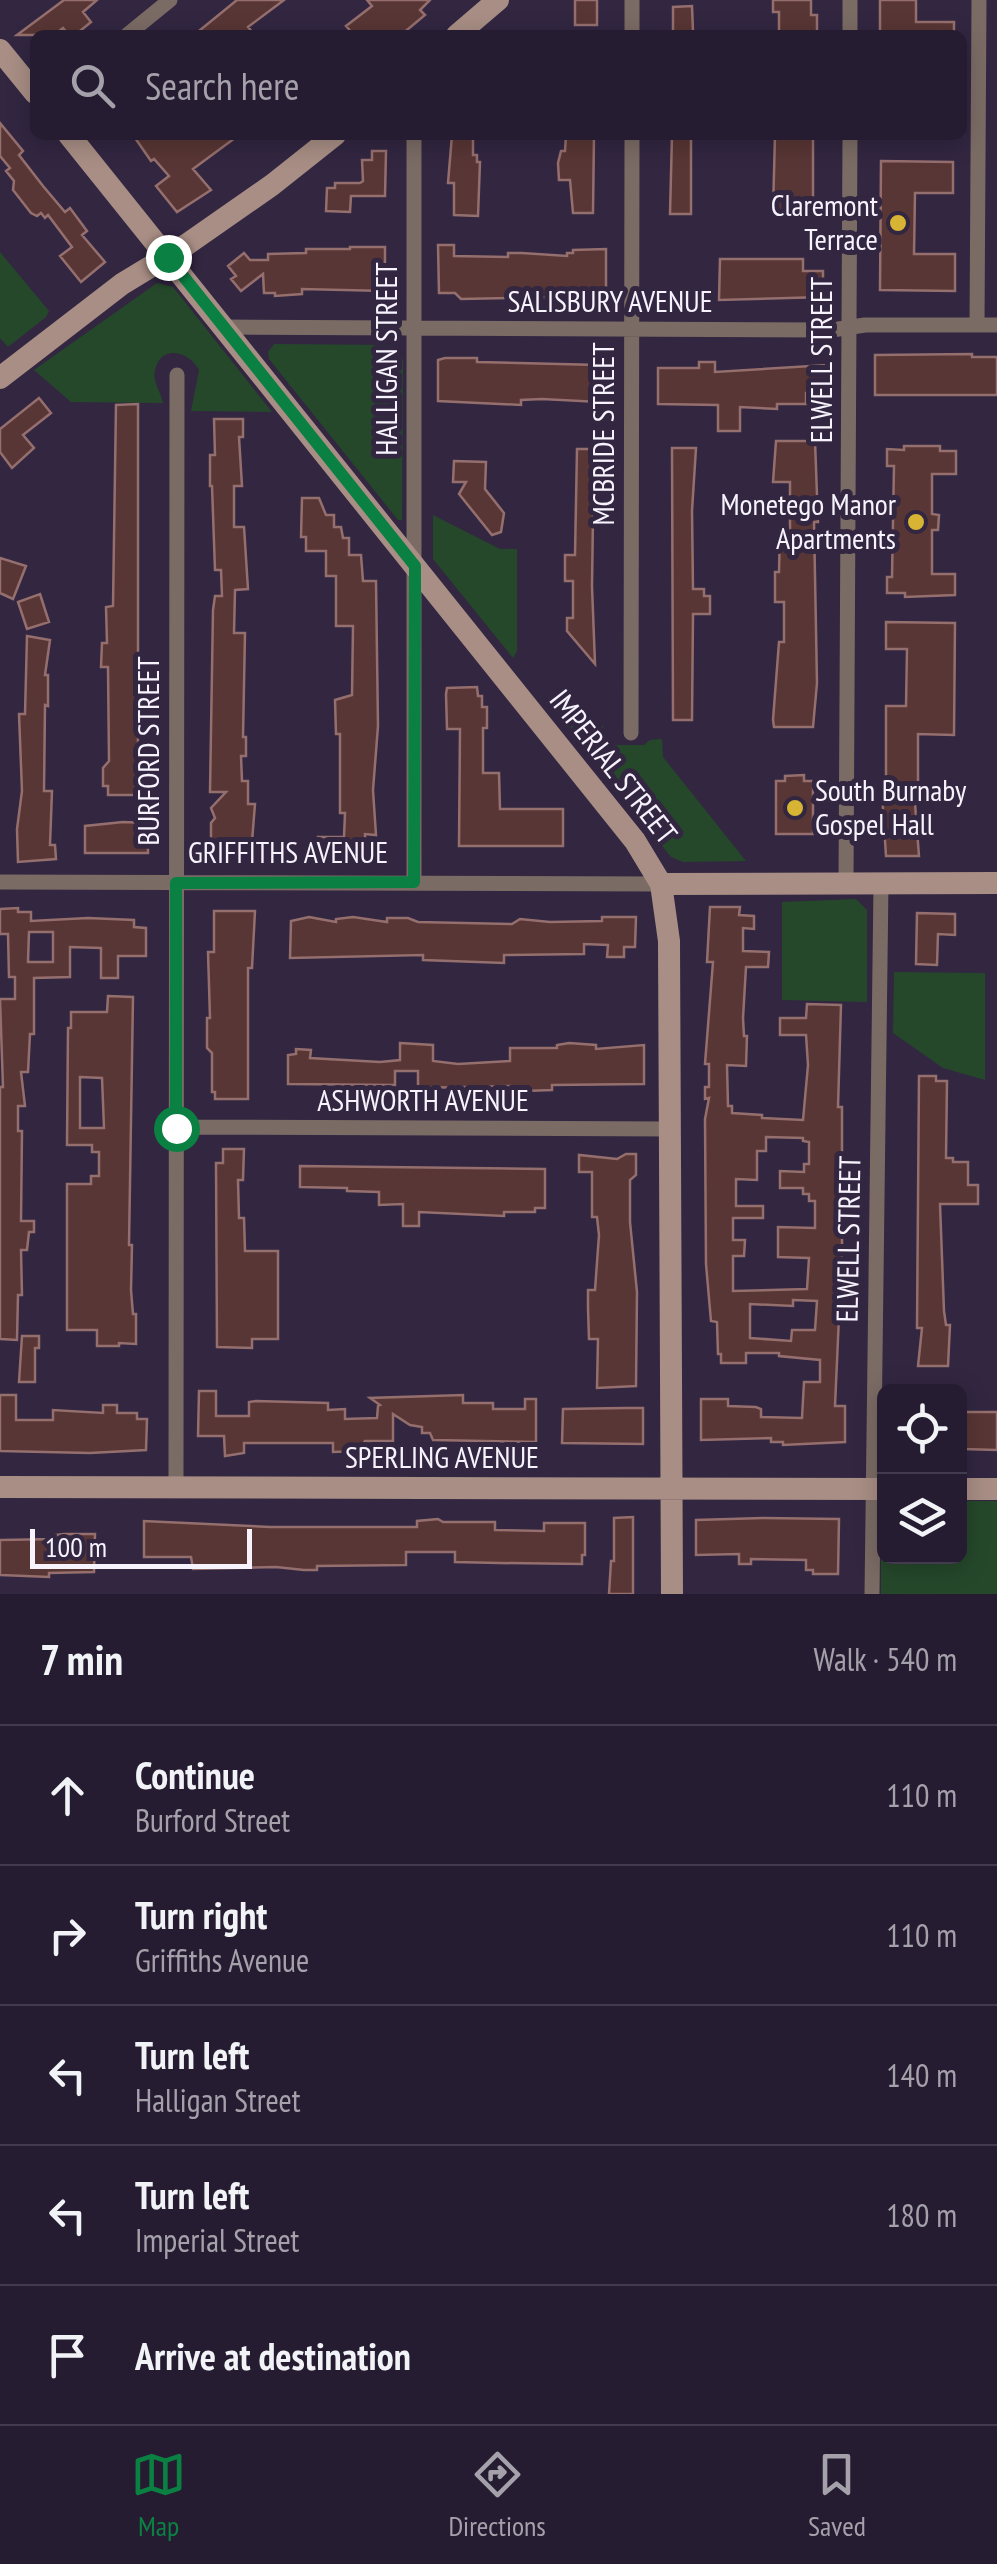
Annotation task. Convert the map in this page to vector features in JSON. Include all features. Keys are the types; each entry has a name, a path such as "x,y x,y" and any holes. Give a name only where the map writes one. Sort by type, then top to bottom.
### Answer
{"street":[{"path":"133,30 170,0"},
{"path":"463,30 498,0"},
{"path":"632,0 632,30"},
{"path":"850,0 850,30"},
{"path":"977,325 979,0"},
{"path":"0,50 30,88"},
{"name":"IMPERIAL STREET","path":"73,140 635,841 661,884 669,941 672,1594"},
{"path":"0,378 122,284 272,185 329,140"},
{"name":"HALLIGAN STREET","path":"414,140 414,882"},
{"name":"MCBRIDE STREET","path":"631,734 632,140"},
{"name":"ELWELL STREET","path":"846,884 850,140"},
{"name":"SALISBURY AVENUE","path":"222,327 832,330 850,325 997,325"},
{"name":"BURFORD STREET","path":"176,1487 177,375"},
{"name":"GRIFFITHS AVENUE","path":"0,882 997,883"},
{"name":"ELWELL STREET","path":"878,1474 881,884"},
{"name":"ASHWORTH AVENUE","path":"176,1128 670,1129"},
{"name":"SPERLING AVENUE","path":"0,1487 877,1489"},
{"path":"967,1489 997,1489"},
{"name":"ELWELL STREET","path":"872,1594 877,1506"}],"green space":[{"path":"0,252 49,311 8,347 0,338"},
{"path":"157,283 173,287 272,412 191,411 199,370 176,353 163,356 155,370 163,403 71,402 34,370"},
{"path":"274,344 392,345 403,360 402,520 398,520 269,359 268,352"},
{"path":"433,515 500,549 517,549 517,651 513,658 433,559"},
{"path":"568,726 603,726 606,745 644,745 662,739 663,757 746,861 683,862 671,857"},
{"path":"856,899 867,910 867,1002 782,1000 782,902"},
{"path":"894,972 985,973 985,1080 943,1068 893,1033"},
{"path":"967,1501 997,1501 997,1594 881,1594 881,1564 967,1564"}],"building":[{"path":"64,0 97,0 83,12 91,22 81,30 30,30 30,35 17,35"},
{"path":"237,0 284,0 248,27 251,30 200,30"},
{"path":"367,0 430,0 420,10 425,15 407,30 350,30 346,26 372,6"},
{"path":"575,0 597,0 597,25 575,25"},
{"path":"773,0 811,0 817,30 779,30 779,12 773,12"},
{"path":"880,0 916,0 916,22 954,22 954,30 880,30"},
{"path":"692,6 693,30 673,30 673,7"},
{"path":"0,123 23,151 19,155 43,186 65,212 70,208 87,231 82,235 105,262 81,282 60,256 72,247 48,215 45,218 41,213 31,213 13,190 14,181 6,171 10,168 0,156"},
{"path":"136,140 232,140 193,169 211,190 177,212 156,186 169,176 154,159 151,161"},
{"path":"452,140 473,140 473,155 480,162 478,216 454,215 454,183 448,183"},
{"path":"566,140 594,140 593,213 573,213 570,180 559,180 558,163 561,151 565,151"},
{"path":"672,140 691,140 691,214 670,214"},
{"path":"775,140 813,140 813,212 773,211"},
{"path":"372,151 386,151 385,196 351,196 350,212 326,211 327,188 335,188 335,183 363,181 362,160 372,160"},
{"name":"Claremont Terrace","path":"881,161 953,162 953,193 915,193 914,254 955,254 955,291 880,290"},
{"path":"438,245 454,245 454,256 567,256 573,250 606,249 606,296 461,299 455,293 439,293"},
{"path":"385,247 385,291 302,289 302,294 275,296 264,293 263,274 241,291 231,279 236,276 228,266 244,253 250,260 268,260 268,254"},
{"path":"720,259 803,259 803,271 823,271 823,297 719,300"},
{"path":"875,355 997,357 997,395 875,395"},
{"path":"438,360 599,365 599,402 542,399 521,400 521,405 438,401"},
{"path":"699,362 715,362 715,372 827,365 827,386 818,386 818,393 806,393 806,404 777,404 777,409 740,407 740,431 718,431 718,405 658,404 658,368 699,368"},
{"path":"39,398 51,413 23,435 34,448 12,468 0,452 0,429"},
{"path":"138,404 138,771 135,795 108,795 108,786 103,786 103,768 109,761 108,667 101,667 102,643 107,643 106,607 113,606 116,405"},
{"path":"214,419 243,419 243,437 239,437 242,486 234,486 234,527 244,527 248,589 235,590 234,633 245,633 246,756 241,756 242,781 248,781 248,804 255,804 251,854 211,853 211,823 215,818 211,808 226,792 210,792 213,610 215,596 222,596 221,570 215,570 210,486 210,455 215,455"},
{"path":"776,441 815,441 817,683 813,727 774,727 773,720 779,642 784,642 784,602 775,602 775,572 779,572 780,530 790,530 790,482 773,482"},
{"name":"Monetego Manor Apartments","path":"904,446 940,446 940,451 956,451 956,474 932,474 932,514 939,515 938,530 932,530 932,574 955,574 955,595 905,597 905,593 887,593 887,577 892,577 894,466 887,466 887,449 904,450"},
{"path":"672,448 696,448 693,589 704,589 704,596 710,596 710,614 693,614 692,720 673,720"},
{"path":"577,449 594,449 595,664 567,631 567,618 573,618 573,581 565,581 565,555 575,555"},
{"path":"454,461 486,462 485,489 504,513 501,532 492,535 459,494 466,482 453,482"},
{"path":"302,498 319,498 326,515 334,515 334,527 341,527 343,538 349,538 349,555 361,555 363,581 376,581 376,835 365,834 365,854 357,856 324,856 318,850 318,837 344,837 335,700 352,695 353,626 336,626 336,576 326,576 326,551 306,551 306,537 301,537"},
{"path":"0,558 26,566 13,599 0,593"},
{"path":"40,594 49,622 27,629 18,602"},
{"path":"886,622 955,623 954,735 918,734 918,790 914,790 919,856 886,856 882,793 886,793 886,706 906,706 907,649 886,649"},
{"path":"27,636 50,640 45,675 48,706 45,705 44,791 52,791 50,845 55,845 56,859 18,862 22,791 19,714 25,714"},
{"path":"477,687 482,707 487,707 483,773 499,773 500,809 563,809 563,846 459,846 460,729 447,729 446,694 447,688"},
{"name":"South Burnaby Gospel Hall","path":"804,775 804,781 813,781 813,834 776,834 776,781 785,781 785,776"},
{"path":"148,823 148,853 85,853 85,826"},
{"path":"710,907 740,907 739,915 754,916 754,929 743,928 743,951 769,952 768,967 746,967 746,1066 727,1065 728,1106 732,1106 732,1113 803,1120 808,1065 806,1035 780,1035 780,1018 806,1018 807,1004 841,1005 838,1107 842,1107 842,1250 835,1406 845,1406 845,1442 783,1445 771,1442 771,1438 701,1440 701,1399 728,1399 728,1406 756,1407 761,1409 761,1417 802,1418 804,1382 820,1382 820,1360 779,1353 746,1353 746,1363 721,1363 718,1354 717,1322 711,1321 706,1264 705,1119 709,1098 705,1099 705,1087 709,1087 709,1064 705,1064 713,962 707,962","holes":["766,1137 803,1138 809,1142 809,1164 804,1164 804,1172 780,1171 780,1188 803,1188 803,1194 809,1194 809,1201 815,1201 815,1228 778,1227 778,1257 809,1258 807,1289 733,1291 733,1256 744,1256 745,1240 733,1240 733,1218 763,1218 763,1206 736,1206 736,1179 757,1180 757,1151 766,1151","793,1300 817,1301 815,1330 792,1330 791,1341 750,1338 750,1304 793,1306"]},
{"path":"0,909 31,912 31,921 134,920 134,927 146,928 146,956 118,956 118,978 101,978 101,948 70,947 70,977 34,978 34,1034 30,1034 28,1072 21,1072 25,1106 18,1106 18,1131 22,1131 21,1221 34,1221 34,1232 29,1232 27,1250 21,1250 17,1340 0,1339 0,999 15,999 15,977 9,977 8,934 0,934","holes":["29,932 53,932 53,962 28,962"]},
{"path":"214,911 255,911 252,968 248,968 248,1099 215,1099 212,1092 207,1018 208,952 214,952"},
{"path":"917,913 955,914 955,935 938,934 937,965 916,964"},
{"path":"309,917 336,922 353,917 387,922 387,918 408,918 418,922 512,924 520,919 550,922 636,917 635,947 624,947 624,957 607,957 608,945 584,944 584,954 504,955 504,963 423,960 423,955 290,958 291,921"},
{"path":"108,996 133,997 129,1245 136,1344 119,1346 97,1346 97,1330 67,1330 67,1184 91,1184 91,1176 99,1176 99,1152 92,1152 92,1145 67,1145 68,1028 71,1012 107,1012","holes":["80,1077 102,1078 104,1128 80,1128"]},
{"path":"400,1043 433,1045 433,1061 458,1064 510,1061 510,1048 557,1048 569,1043 596,1045 596,1049 644,1045 644,1084 552,1085 552,1090 524,1091 510,1091 510,1086 418,1088 418,1071 395,1071 395,1085 288,1084 288,1055 296,1054 296,1049 311,1050 310,1058 380,1062 400,1060"},
{"path":"919,1076 947,1081 946,1158 968,1162 968,1185 978,1185 978,1204 940,1204 944,1311 946,1325 950,1325 948,1366 918,1366 922,1328 917,1328"},
{"path":"223,1149 244,1149 243,1180 238,1180 245,1251 278,1251 278,1339 252,1339 252,1348 217,1347 216,1163 223,1163"},
{"path":"636,1154 636,1175 630,1180 630,1222 637,1292 636,1386 597,1388 598,1339 589,1339 588,1290 595,1290 599,1235 597,1217 592,1217 592,1172 579,1172 579,1155 617,1159"},
{"path":"300,1166 545,1169 545,1208 535,1208 535,1212 504,1212 504,1216 419,1212 419,1226 403,1226 403,1204 379,1205 379,1192 300,1187"},
{"path":"22,1336 39,1336 35,1382 19,1382"},
{"path":"199,1391 216,1391 216,1416 249,1416 249,1402 256,1401 328,1403 328,1410 345,1409 345,1419 377,1418 380,1405 370,1398 463,1395 463,1403 493,1403 493,1409 525,1409 525,1399 536,1399 536,1442 433,1440 430,1433 422,1433 422,1427 410,1425 393,1414 393,1441 365,1441 358,1451 333,1452 333,1443 244,1443 244,1453 225,1456 224,1436 198,1436"},
{"path":"0,1395 16,1395 16,1420 53,1420 53,1410 103,1413 103,1405 117,1405 117,1413 137,1413 137,1419 147,1419 146,1450 0,1451"},
{"path":"643,1408 643,1444 562,1443 563,1409"},
{"path":"967,1412 997,1412 997,1450 967,1449"},
{"path":"633,1517 633,1594 609,1594 614,1518"},
{"path":"839,1519 838,1574 813,1574 813,1570 806,1570 806,1560 751,1559 751,1564 739,1564 739,1554 696,1555 696,1520"},
{"path":"144,1521 270,1527 417,1527 417,1521 495,1522 495,1530 544,1531 544,1523 585,1523 585,1555 582,1564 499,1563 455,1562 455,1552 406,1552 406,1565 317,1566 317,1570 193,1569 191,1557 144,1557"},
{"path":"95,1534 94,1572 49,1573 49,1577 0,1575 0,1540 55,1539 55,1535"}],"place":[{"name":"Claremont Terrace","path":"898,223"},
{"name":"Monetego Manor Apartments","path":"916,522"},
{"name":"South Burnaby Gospel Hall","path":"795,808"}],"route":[{"path":"168,257 415,566 414,882 176,883 176,1128"}]}
